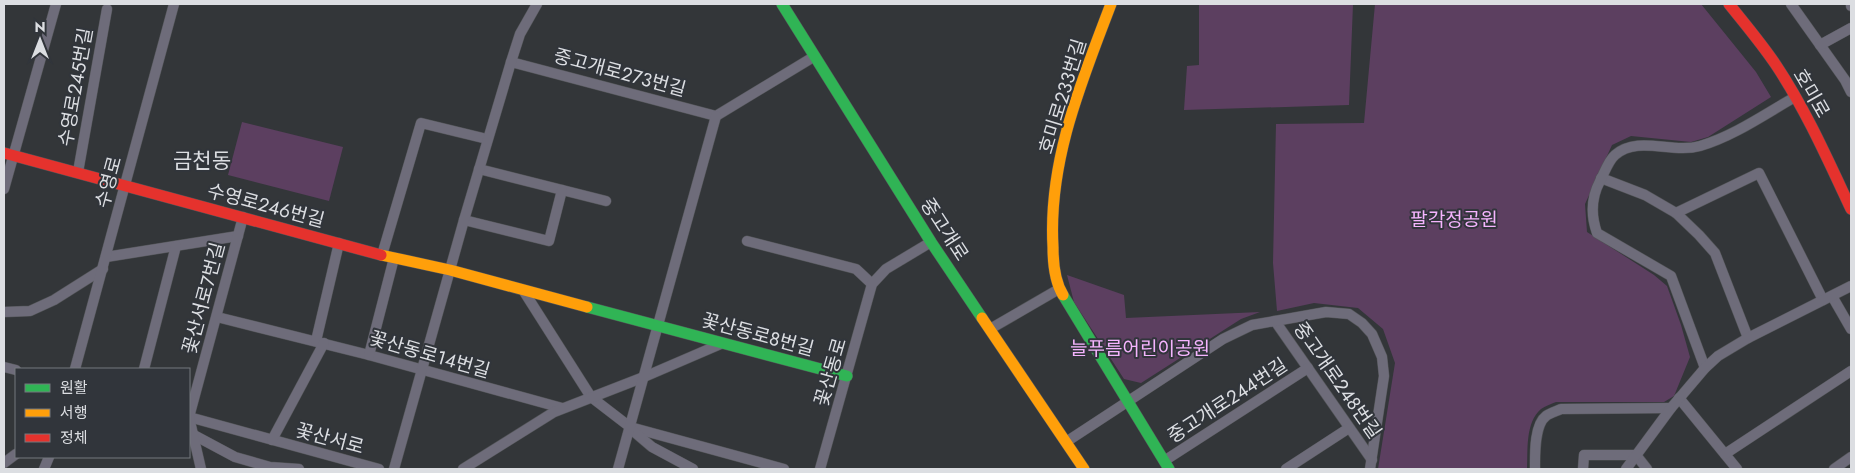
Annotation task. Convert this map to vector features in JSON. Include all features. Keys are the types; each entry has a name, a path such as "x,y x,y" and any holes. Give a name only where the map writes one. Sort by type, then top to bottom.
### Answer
{"street":[{"path":"4,189 9,154 56,4"},
{"name":"수영로","path":"75,368 174,4"},
{"path":"394,469 487,139 520,34 537,4"},
{"name":"중고개로","path":"782,4 931,242 1084,469"},
{"name":"호미로233번길","path":"1111,4 1076,96 1062,143 1051,223 1052,256 1059,289 1166,465"},
{"name":"호미로","path":"1729,4 1776,66 1795,97 1809,121 1851,209"},
{"path":"1791,4 1845,80 1851,92"},
{"name":"수영로245번길","path":"78,172 107,9"},
{"path":"1820,45 1851,28"},
{"path":"618,469 716,116 815,56"},
{"name":"중고개로273번길","path":"511,62 716,116"},
{"path":"1705,368 1671,276 1597,233 1592,221 1593,201 1601,178 1614,156 1627,148 1642,145 1677,149 1698,147 1721,139 1795,97"},
{"path":"369,355 388,256 420,123 487,139"},
{"name":"수영로245번길","path":"9,154 126,184"},
{"path":"479,169 606,201"},
{"path":"1676,212 1759,173 1827,298 1851,329"},
{"path":"1601,178 1644,194 1676,212 1715,253 1748,338"},
{"name":"수영로246번길","path":"126,184 388,256 450,270"},
{"path":"464,220 549,241 562,190"},
{"name":"꽃산서로7번길","path":"190,413 243,217"},
{"path":"106,258 238,236"},
{"path":"747,241 856,269 872,284 886,269 931,242"},
{"name":"수영로246번길","path":"320,342 340,243"},
{"path":"144,368 176,246"},
{"path":"4,312 30,311 54,300 102,269"},
{"name":"꽃산동로8번길","path":"450,270 847,376"},
{"name":"꽃산동로","path":"820,469 872,284"},
{"path":"1626,469 1671,408 1705,368 1718,356 1748,338 1851,286"},
{"path":"990,329 1059,289"},
{"path":"524,290 591,397 630,427 652,447 693,469"},
{"name":"중고개로248번길","path":"1066,442 1223,339 1252,325 1326,312 1349,314 1362,323 1372,334 1382,356 1384,376 1371,465"},
{"name":"꽃산동로14번길","path":"217,317 320,342 562,408"},
{"name":"중고개로248번길","path":"1275,321 1349,428 1371,465"},
{"name":"꽃산서로","path":"272,440 320,342"},
{"path":"463,469 562,408 644,377 723,343"},
{"name":"중고개로244번길","path":"1166,465 1308,368"},
{"path":"1725,454 1851,371"},
{"path":"1680,398 1737,469"},
{"path":"1535,469 1539,427 1546,416 1561,409 1671,408"},
{"name":"꽃산서로","path":"190,417 379,469"},
{"path":"190,423 201,469"},
{"path":"630,427 784,469"},
{"path":"1286,469 1349,428"},
{"path":"192,434 235,457 270,466 298,469"},
{"path":"4,463 15,455"},
{"path":"1583,469 1584,455 1636,455"},
{"path":"1636,455 1647,469"},
{"path":"1837,467 1851,458"}],"green space":[{"path":"1199,4 1353,4 1349,105 1184,110 1187,66 1199,65"},
{"name":"팔각정공원","path":"1375,4 1701,4 1756,72 1771,97 1708,137 1691,142 1631,136 1612,145 1585,204 1587,232 1654,275 1667,286 1690,357 1674,396 1664,402 1556,402 1546,406 1541,409 1532,422 1528,445 1527,469 1378,469 1395,363 1383,329 1358,308 1314,303 1277,311 1273,263 1276,124 1364,123"},
{"path":"242,122 343,147 329,201 228,175"},
{"name":"늘푸름어린이공원","path":"1067,275 1124,295 1126,318 1260,312 1241,319 1141,383 1124,379 1074,302"}],"traffic: fast":[{"path":"782,4 931,242 982,318"},
{"path":"1063,295 1169,469"},
{"path":"587,307 847,376"}],"traffic: slow":[{"path":"1063,295 1056,278 1053,259 1053,215 1061,153 1078,93 1111,4"},
{"path":"381,255 450,270 587,307"},
{"path":"982,318 1084,469"}],"traffic: jam":[{"path":"1729,4 1765,49 1787,82 1816,136 1851,209"},
{"path":"4,153 381,255"}],"district":[{"name":"금천동","path":"202,161"}]}
